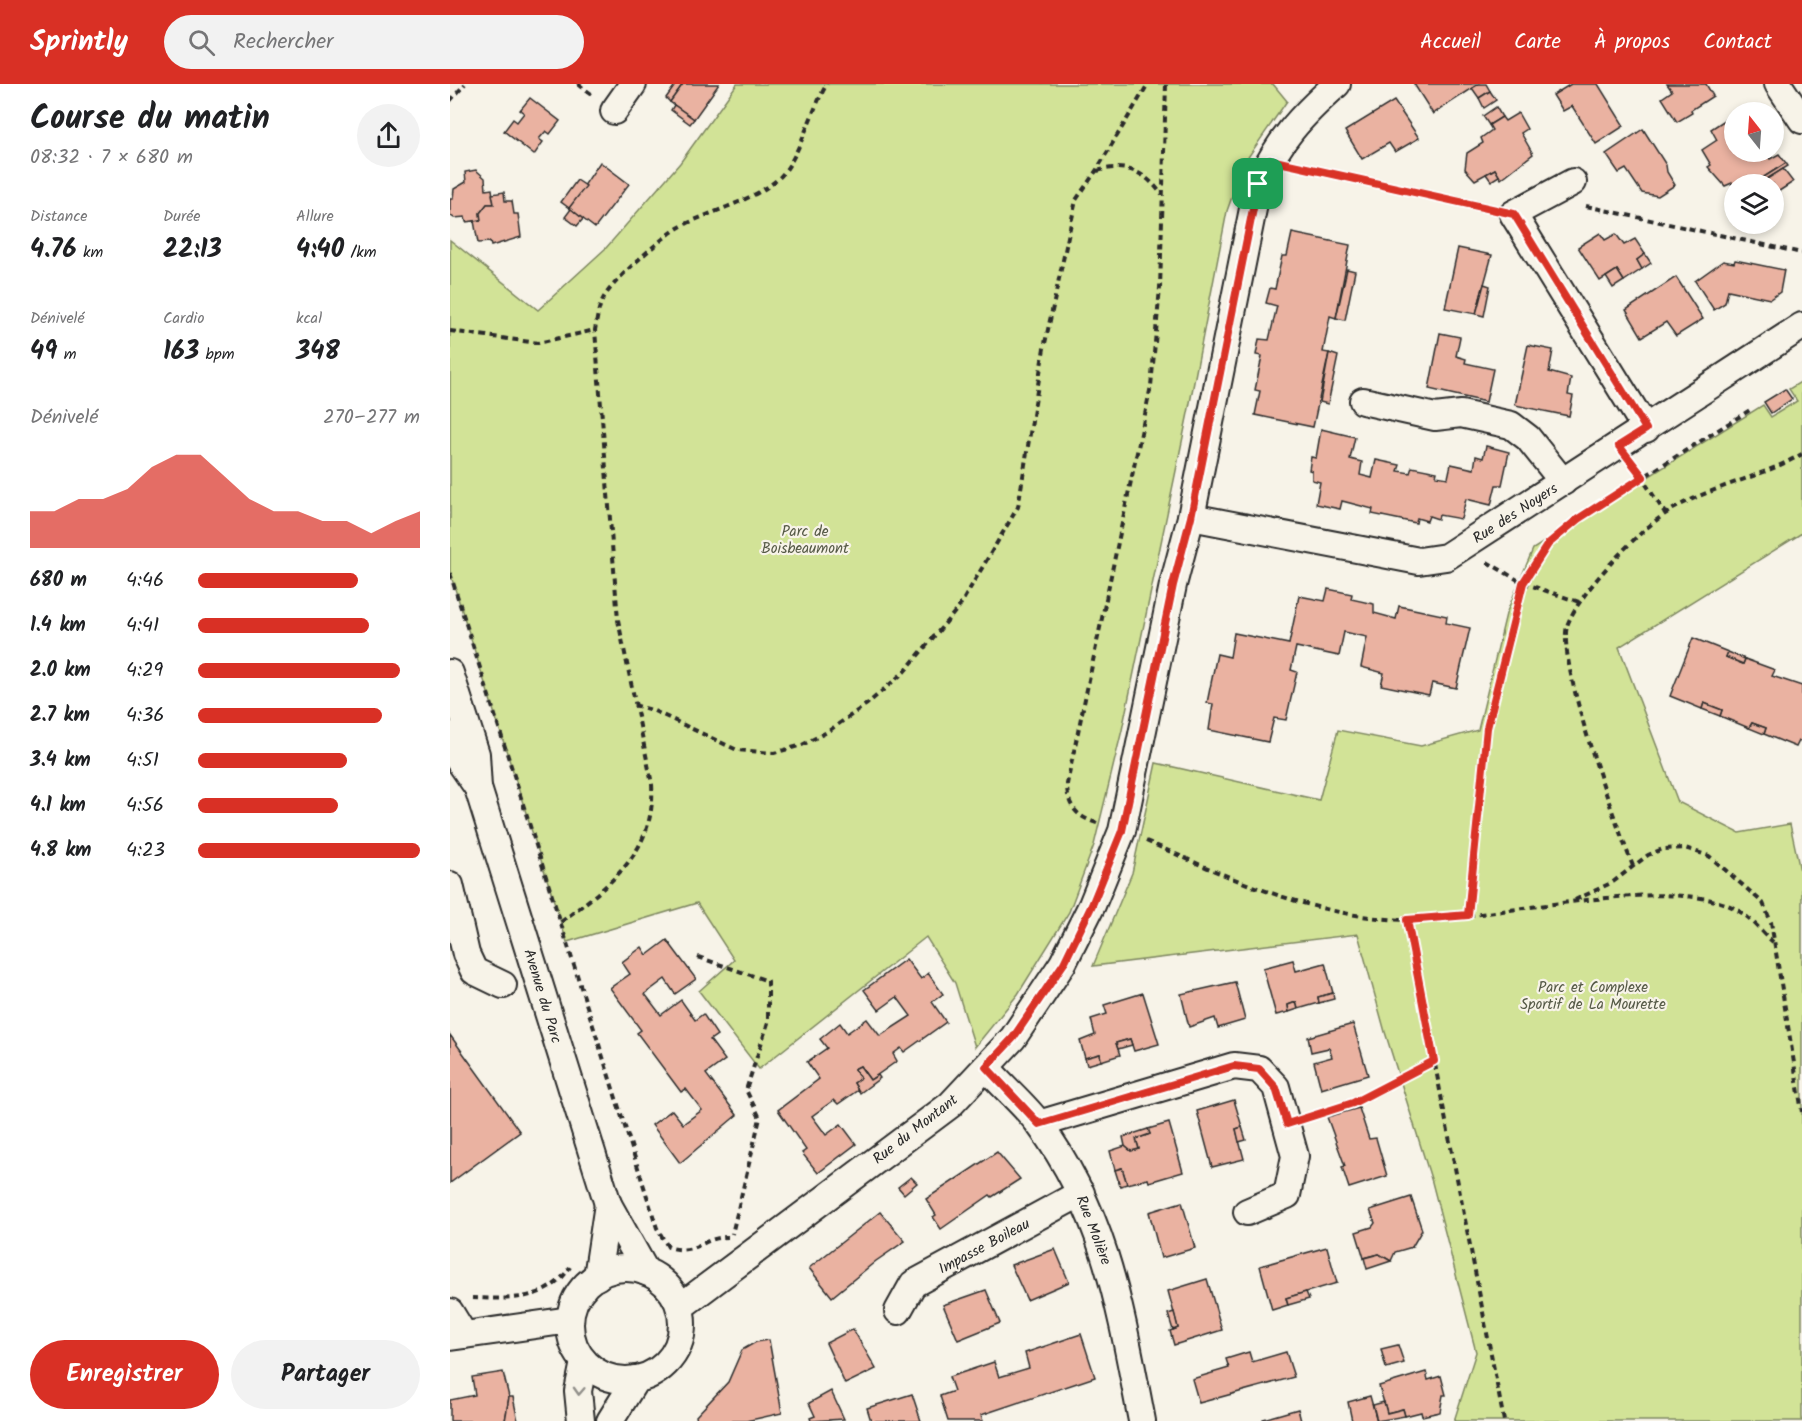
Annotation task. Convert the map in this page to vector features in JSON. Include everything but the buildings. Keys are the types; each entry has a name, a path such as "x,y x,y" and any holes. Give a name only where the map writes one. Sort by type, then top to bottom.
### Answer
{"street":[{"path":"614,111 633,84"},
{"name":"Rue du Montant","path":"680,1307 950,1104 1013,1038 1064,963 1092,905 1122,831 1173,585 1191,517 1256,195 1270,160 1301,116 1336,84"},
{"path":"1778,84 1802,120"},
{"path":"1573,182 1514,214 1646,429"},
{"name":"Rue des Noyers","path":"1191,517 1419,561 1446,557 1802,327"},
{"path":"1363,401 1435,417 1461,414 1511,425 1528,438 1563,482"},
{"path":"1466,436 1475,433 1528,438"},
{"name":"Avenue du Parc","path":"450,673 476,754 478,788 608,1204 646,1272"},
{"name":"Avenue du Parc","path":"450,735 458,759 478,788"},
{"path":"450,885 466,954 474,971 503,985"},
{"path":"1039,1124 1234,1066 1259,1069 1276,1088 1295,1156 1287,1195 1246,1212"},
{"name":"Rue Molière","path":"986,1067 1039,1124 1081,1193 1116,1289 1142,1421"},
{"name":"Impasse Boileau","path":"898,1311 913,1284 1081,1193"},
{"name":"Avenue du Parc","path":"597,1277 608,1204"},
{"path":"629,1269 646,1272 661,1280 672,1292 680,1307 681,1339 664,1366 651,1375 636,1380 617,1380 599,1373 584,1362 576,1349 570,1320 574,1303 597,1277 612,1270 629,1269"},
{"path":"455,1305 457,1336 570,1320"},
{"path":"581,1421 578,1390 584,1362"},
{"path":"610,1421 636,1380"}],"path":[{"path":"450,101 465,84"},
{"path":"561,922 608,885 631,861 644,840 653,802 652,784 618,620 596,330 603,297 651,249 680,227 720,210 780,178 791,162 818,99 827,84"},
{"path":"634,705 652,710 737,750 774,753 802,745 828,732 867,704 904,672 959,607 1018,507 1044,348 1076,200 1148,84"},
{"path":"1166,84 1160,288 1151,387 1067,784 1069,804 1075,812 1087,820 1122,831 1263,892 1350,914 1407,920 1572,902 1675,896 1714,901 1739,910 1773,942"},
{"path":"1270,160 1514,214"},
{"path":"1096,171 1114,166 1132,170 1146,176 1162,195"},
{"path":"1544,197 1802,253"},
{"path":"450,331 538,343 596,330"},
{"path":"1468,915 1487,728 1523,583 1548,544 1578,519 1753,408"},
{"path":"1619,446 1643,477 1665,513"},
{"path":"1634,866 1617,827 1568,667 1567,628 1579,602 1635,537 1665,513 1802,454"},
{"path":"1462,548 1523,583 1579,602"},
{"path":"450,573 657,1227 668,1247 682,1252 718,1237 732,1237 760,1118 746,1090 768,1023 768,981 698,957"},
{"path":"1572,902 1613,882 1648,855 1663,849 1684,848 1709,856 1763,903 1771,922 1802,1112"},
{"path":"1407,920 1504,1421"},
{"path":"1287,1124 1353,1103 1434,1061"},
{"path":"455,1305 514,1299 543,1292 572,1265"}],"green space":[{"name":"Parc de Boisbeaumont","path":"737,84 1273,84 1287,101 1244,163 1227,211 1188,413 1122,730 1094,845 1069,912 1018,994 975,1047 955,983 926,937 759,1069 699,991 734,960 697,903 567,942 450,573 450,240 538,310 606,248 680,163"},
{"name":"Parc et Complexe Sportif de La Mourette","path":"1802,381 1802,533 1619,647 1678,802 1739,833 1790,824 1802,880 1802,1421 1454,1421 1476,1352 1432,1182 1385,1032 1358,934 1093,966 1132,873 1156,763 1319,800 1338,730 1421,746 1478,730 1506,614 1533,549 1763,405 1771,417 1797,401 1789,389"}],"route":[{"path":"1270,160 1514,214 1646,429 1619,446 1643,477 1578,519 1548,544 1523,583 1487,728 1468,915 1407,920 1434,1061 1353,1103 1287,1124 1276,1088 1259,1069 1234,1066 1039,1124 986,1067 1013,1038 1064,963 1092,905 1122,831 1173,585 1191,517 1258,184 1270,160"}]}
